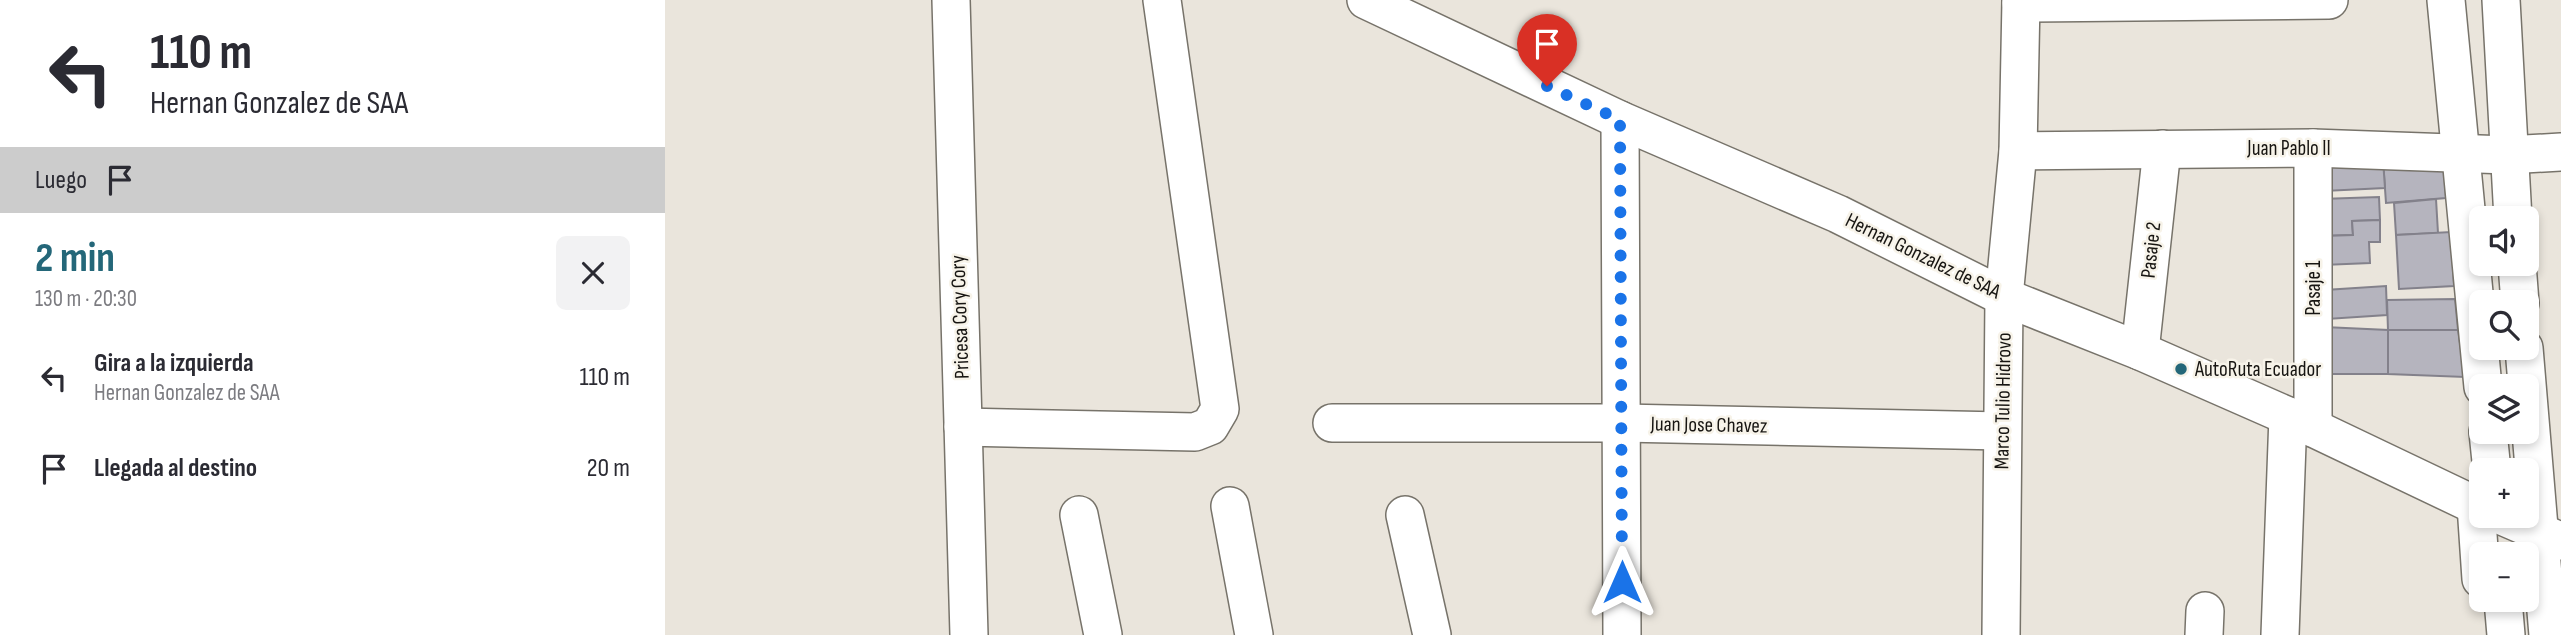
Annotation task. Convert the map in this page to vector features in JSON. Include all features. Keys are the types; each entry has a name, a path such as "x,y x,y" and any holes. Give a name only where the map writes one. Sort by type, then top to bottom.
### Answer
{"street":[{"name":"Pricesa Cory Cory","path":"951,0 969,635"},
{"path":"963,427 1195,432 1210,426 1220,410 1162,0"},
{"name":"Hernan Gonzalez de SAA","path":"1366,0 1406,8 1620,120 1838,214 2004,297 2140,351 2301,422 2469,502"},
{"path":"2021,2 2329,0"},
{"path":"2446,0 2482,374"},
{"path":"2501,0 2507,155 2512,206"},
{"name":"Marco Tulio Hidrovo","path":"2000,635 2004,297 2018,151 2021,2"},
{"path":"1620,120 1622,635"},
{"name":"Juan Pablo II","path":"2018,151 2313,148 2460,151 2507,155 2561,152"},
{"name":"Pasaje 1","path":"2280,635 2301,422 2313,148"},
{"name":"Pasaje 2","path":"2140,351 2162,149"},
{"path":"2526,360 2550,536 2548,635"},
{"name":"Juan Jose Chavez","path":"1332,423 1622,423 2001,431"},
{"path":"1230,506 1254,635"},
{"path":"1079,515 1103,635"},
{"path":"1405,515 1432,635"},
{"name":"Hernan Gonzalez de SAA","path":"2530,528 2550,536"},
{"path":"2484,612 2486,635"},
{"path":"2504,612 2506,635"}],"building":[{"path":"2443,156 2446,198 2386,203 2383,160"},
{"path":"2325,160 2383,160 2385,188 2324,191"},
{"path":"2379,197 2380,220 2352,221 2353,235 2322,236 2321,199"},
{"path":"2436,199 2438,233 2396,235 2394,203"},
{"path":"2380,220 2380,242 2369,242 2370,263 2323,265 2322,236 2353,235 2352,221"},
{"path":"2451,232 2454,286 2399,289 2396,235"},
{"path":"2386,286 2387,315 2327,319 2325,290"},
{"path":"2455,299 2458,330 2388,330 2387,300"},
{"path":"2324,327 2388,330 2388,374 2323,374"},
{"path":"2388,330 2458,330 2465,377 2388,374"}],"place":[{"name":"AutoRuta Ecuador","path":"2181,369"}],"route":[{"path":"1547,86 1620,120 1622,582"}]}
